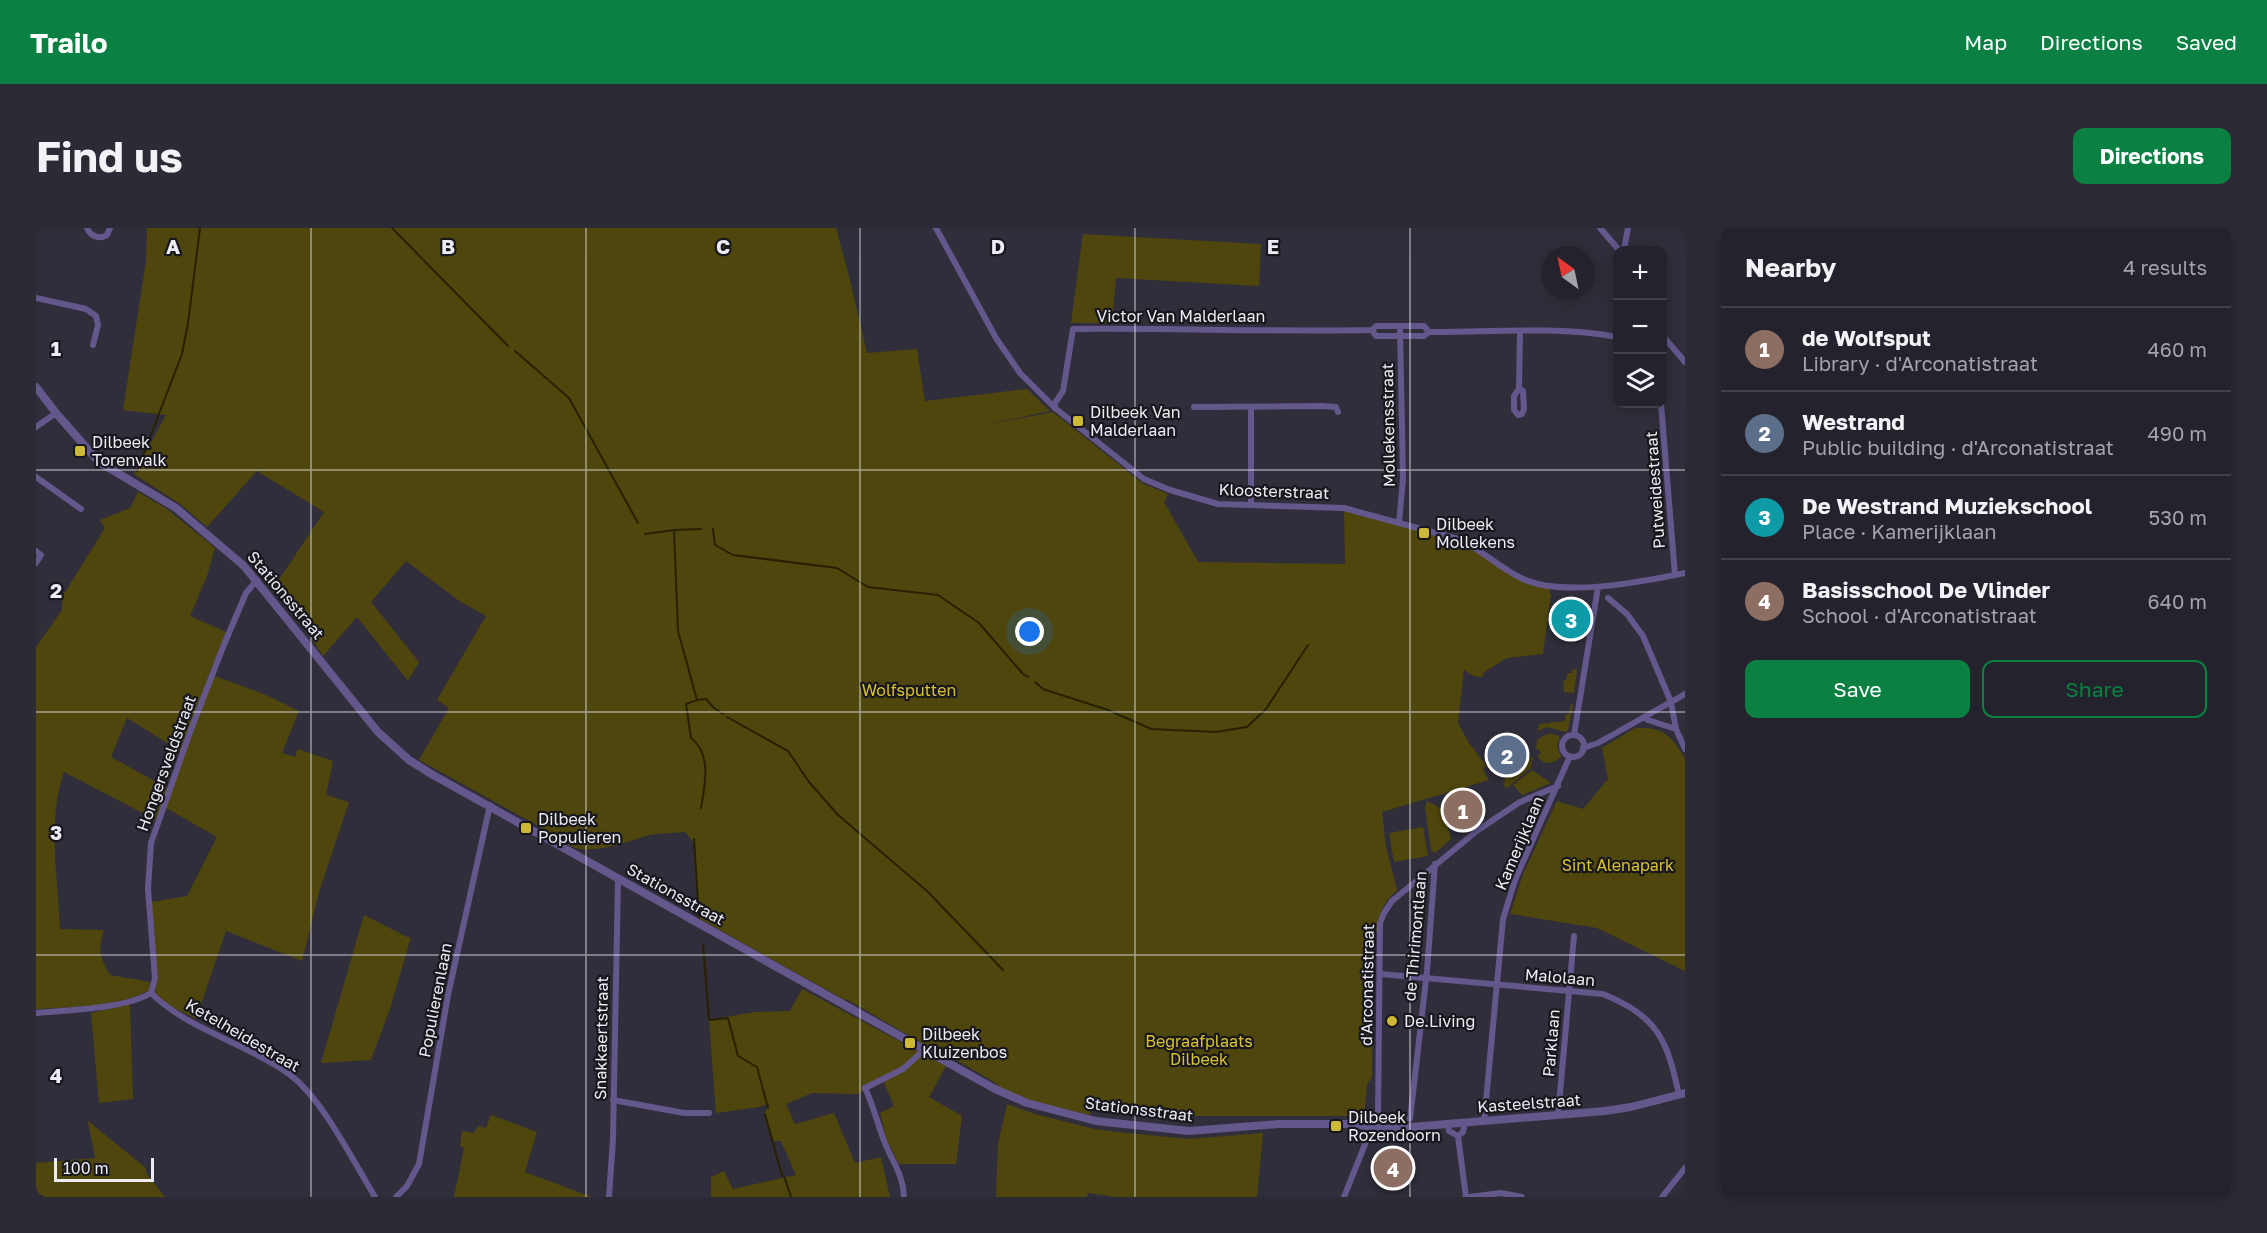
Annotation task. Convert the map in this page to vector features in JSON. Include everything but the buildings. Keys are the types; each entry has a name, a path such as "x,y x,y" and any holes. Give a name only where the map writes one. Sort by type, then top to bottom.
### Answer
{"street":[{"path":"87,228 92,235 99,237 107,235 110,228"},
{"name":"Kloosterstraat","path":"936,228 996,338 1020,373 1054,408 1144,479 1170,490 1210,502 1344,508 1458,539 1473,546 1522,579 1550,585 1598,587 1685,573"},
{"path":"1600,228 1616,246"},
{"path":"1625,246 1628,228"},
{"path":"36,298 86,309 96,315 98,325 93,345"},
{"name":"Victor Van Malderlaan","path":"1054,408 1063,391 1073,329 1372,330 1376,326 1424,326 1429,332"},
{"name":"Mollekensstraat","path":"1399,523 1402,479 1400,327"},
{"name":"Victor Van Malderlaan","path":"1372,330 1376,336 1424,336 1429,332 1520,332 1595,333 1613,336"},
{"path":"1519,389 1520,332"},
{"path":"1667,342 1685,362"},
{"name":"Stationsstraat","path":"36,387 99,462 176,508 244,566 378,732 409,760 924,1050 1017,1100 1096,1121 1190,1131 1279,1124 1373,1125"},
{"path":"1194,406 1323,406 1335,407 1338,412"},
{"path":"1251,407 1251,504"},
{"name":"Putweidestraat","path":"1662,408 1675,575"},
{"path":"36,427 56,413"},
{"path":"36,487 38,479 81,509"},
{"path":"36,551 42,555 36,563"},
{"name":"Hongersveldstraat","path":"151,993 155,978 148,889 151,843 226,638 246,593 257,580"},
{"name":"Kamerijklaan","path":"1485,1122 1503,919 1515,880 1570,756 1563,750 1563,742 1574,735 1598,587"},
{"path":"1608,598 1628,614 1643,636 1671,702 1676,729 1685,749"},
{"path":"1570,756 1579,755 1583,748 1598,743 1685,694"},
{"path":"1644,717 1676,729"},
{"path":"1574,735 1581,739 1583,748"},
{"name":"d'Arconatistraat","path":"1344,1197 1378,1116 1380,923 1384,913 1396,898 1435,864 1505,811 1557,786"},
{"name":"Populierenlaan","path":"396,1197 407,1186 419,1164 448,995 490,804"},
{"name":"de Thirimontlaan","path":"1410,1119 1426,978 1435,864"},
{"name":"Snakkaertstraat","path":"609,1197 618,879"},
{"name":"Parklaan","path":"1558,1116 1574,936"},
{"name":"Malolaan","path":"1380,974 1603,994 1627,1004 1644,1016 1659,1034 1682,1094"},
{"path":"36,1013 108,1006 135,1000 151,993"},
{"name":"Ketelheidestraat","path":"151,993 178,1013 280,1068 301,1085 320,1108 375,1197"},
{"path":"904,1197 900,1173 884,1139 877,1115 865,1088 903,1069 924,1050"},
{"name":"Kasteelstraat","path":"1373,1125 1386,1129 1558,1116 1631,1107 1682,1094"},
{"path":"613,1100 684,1113 709,1113"},
{"path":"1458,1136 1463,1132 1465,1123"},
{"path":"1448,1124 1449,1131 1458,1136"},
{"path":"1458,1136 1467,1197 1501,1193 1522,1197"},
{"path":"1662,1197 1685,1168"}],"green space":[{"name":"Wolfsputten","path":"147,228 836,228 867,353 917,349 925,401 1027,389 1050,411 984,425 1053,412 1142,483 1168,494 1164,502 1198,562 1345,564 1344,508 1458,539 1522,579 1550,585 1549,593 1551,594 1543,654 1507,658 1483,673 1484,676 1481,677 1473,676 1464,670 1458,723 1469,743 1486,765 1483,770 1489,780 1382,812 1386,847 1397,890 1382,909 1377,931 1367,933 1368,1033 1372,1034 1372,1076 1367,1085 1364,1116 1134,1114 1135,1106 1091,1106 1090,1115 1028,1101 1007,1092 991,1080 942,1052 941,1054 700,919 694,843 685,832 652,835 596,849 577,848 419,760 449,708 437,700 486,616 458,600 406,561 371,602 419,662 408,681 357,617 323,656 276,584 324,512 257,471 207,527 180,504 134,474 166,415 123,410 146,261"},
{"path":"1083,234 1261,244 1259,286 1116,278 1112,323 1071,323"},
{"path":"138,492 167,509 215,548 207,576 190,616 226,632 209,674 266,695 299,711 282,753 295,757 298,749 333,761 326,795 349,802 319,892 302,961 226,931 196,1019 170,1006 155,993 157,978 151,902 187,896 217,837 166,808 185,754 127,718 111,757 169,789 156,820 64,772 59,790 55,830 60,929 104,930 101,954 110,975 150,982 149,990 137,996 110,1003 36,1009 36,647 62,610 62,597 105,528 100,520 130,508"},
{"path":"1573,669 1577,670 1574,693 1564,692 1563,681"},
{"path":"1571,704 1573,705 1566,732 1547,727 1538,731 1539,724 1565,721 1565,715 1569,714"},
{"name":"Sint Alenapark","path":"1635,728 1653,729 1665,734 1675,743 1685,758 1685,971 1597,928 1510,914 1523,874 1557,801 1583,809 1608,779 1602,748"},
{"path":"1551,733 1560,737 1557,746 1561,757 1546,763 1537,756 1541,754 1539,749 1536,750 1537,741"},
{"path":"1533,757 1531,768 1507,788 1504,786 1506,771 1526,764 1525,760"},
{"path":"1532,770 1551,783 1522,795 1513,785"},
{"path":"1427,801 1444,810 1451,839 1435,853 1431,850 1425,807"},
{"path":"1423,827 1428,856 1394,862 1389,833"},
{"path":"364,915 411,937 391,1006 371,1060 321,1063"},
{"path":"802,989 946,1066 929,1097 962,1116 956,1164 899,1164 886,1138 880,1113 894,1106 883,1080 858,1094 812,1093 786,1104 795,1124 834,1113 855,1163 881,1157 890,1197 711,1197 711,1177 724,1171 733,1189 796,1175 781,1141 772,1141 764,1114 770,1103 759,1107 716,1113 709,1020 754,1012 790,1011"},
{"path":"130,1004 133,1099 99,1103 91,1013"},
{"path":"1007,1104 1035,1114 1094,1129 1117,1132 1189,1139 1263,1133 1257,1197 1115,1197 1088,1193 1087,1197 996,1197 998,1144"},
{"path":"491,1115 537,1132 525,1172 592,1197 454,1197 464,1148 460,1146 462,1131 474,1133 478,1126 486,1128"},
{"path":"88,1121 146,1168 146,1173 165,1197 36,1197 36,1163 95,1158"}],"waterway":[{"path":"137,471 182,354 200,228"},
{"path":"392,228 508,346"},
{"path":"515,351 569,398 638,523"},
{"path":"674,530 701,529"},
{"path":"713,529 715,545 733,555 837,568 868,587 938,595 979,623 1028,677"},
{"path":"645,534 674,530 678,631 697,700 686,704 691,738 702,752 705,770 701,808"},
{"path":"1035,682 1043,689 1108,710 1151,729 1216,732 1247,727 1266,709 1308,645"},
{"path":"697,700 706,699 723,714"},
{"path":"727,717 788,751 809,782 838,815 927,891 1003,970"},
{"path":"694,839 699,918"},
{"path":"703,944 709,1020 728,1018 738,1056 757,1067 768,1108"},
{"path":"765,1114 782,1175 791,1197"}],"place":[{"name":"Dilbeek Van Malderlaan","path":"1078,421"},
{"name":"Dilbeek Torenvalk","path":"80,451"},
{"name":"Dilbeek Mollekens","path":"1424,533"},
{"name":"De Westrand Muziekschool","path":"1571,619"},
{"name":"Westrand","path":"1507,755"},
{"name":"de Wolfsput","path":"1463,810"},
{"name":"Dilbeek Populieren","path":"526,828"},
{"name":"De.Living","path":"1392,1021"},
{"name":"Dilbeek Kluizenbos","path":"910,1043"},
{"name":"Dilbeek Rozendoorn","path":"1336,1126"},
{"name":"Basisschool De Vlinder","path":"1393,1168"}],"park label":[{"name":"Begraafplaats Dilbeek","path":"1199,1050"}]}
